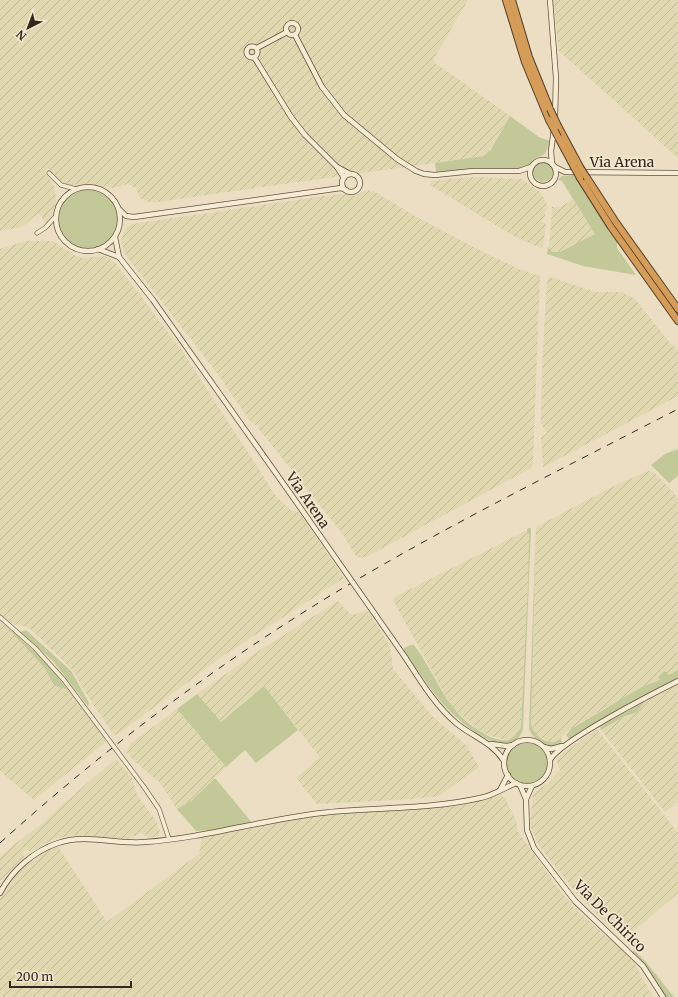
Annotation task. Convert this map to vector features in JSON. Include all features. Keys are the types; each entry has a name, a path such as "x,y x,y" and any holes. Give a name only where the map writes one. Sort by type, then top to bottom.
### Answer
{"highway":[{"path":"506,0 525,62 549,120 558,137 630,254 678,321"},
{"path":"512,0 529,57 550,109 577,167"},
{"path":"583,178 678,309"}],"street":[{"path":"550,0 556,78 553,140 551,150 556,173 555,179"},
{"path":"287,32 288,25 295,24 298,31 295,35"},
{"path":"287,32 289,35 295,35"},
{"path":"37,233 45,228 56,216 61,202 70,192 88,186 105,191 114,199 120,210 126,216 134,217 340,188 353,191 359,185 357,177 337,167 305,135 291,117 254,57 248,56 246,50 250,46 257,48 287,32"},
{"path":"295,35 322,87 351,122 397,159 416,171 436,175 473,171 519,171 531,167"},
{"path":"254,57 257,54 257,48"},
{"path":"530,176 531,167 535,162 542,160 551,150"},
{"path":"542,160 554,165"},
{"name":"Via Arena","path":"554,165 565,172 678,173"},
{"path":"337,167 343,179 342,186 346,190"},
{"path":"519,171 530,176 536,184 542,186 550,184 565,172"},
{"path":"49,173 61,185 76,189"},
{"path":"324,190 336,186 343,179 352,174"},
{"path":"56,216 60,234 67,243 82,250 98,249 108,244 115,237 120,225 120,210"},
{"path":"120,225 134,217"},
{"name":"Via Arena","path":"115,237 119,257 173,326 444,711 468,731 490,744 504,761"},
{"path":"98,249 119,257"},
{"path":"0,617 48,660 64,680 159,809 169,839"},
{"path":"550,760 556,753 569,744 644,698 678,681"},
{"path":"518,784 508,775 504,761 508,750 513,744 526,740 536,741 544,746 555,749 569,744"},
{"name":"Via Arena","path":"490,744 506,746 513,744"},
{"path":"0,893 17,869 42,850 58,843 79,839 126,843 146,842 228,830 320,813 405,808 450,803 481,798 518,784 532,786 540,782 550,769 550,760 544,746"},
{"path":"500,790 508,775"},
{"name":"Via De Chirico","path":"518,784 526,799 527,830 534,848 583,910 643,966 663,997"},
{"path":"526,799 532,786"}],"shaded area":[{"path":"0,0 468,0 434,58 434,62 510,116 489,151 484,156 157,202 148,202 140,198 136,188 128,184 113,188 88,184 69,185 59,180 47,168 45,172 55,188 56,203 51,218 47,224 45,224 41,215 37,214 22,227 0,231"},
{"path":"553,0 678,0 678,158 559,51"},
{"path":"473,177 521,179 540,192 548,206 544,218 541,221 546,224 543,247 541,248 517,238 430,185 432,181"},
{"path":"372,190 415,216 485,253 521,270 540,276 533,464 531,468 366,557 360,558 356,556 339,529 258,428 260,426 259,424 255,425 250,421 217,373 124,253 121,240 125,229 132,224 324,196 343,194 354,196 362,192"},
{"path":"573,199 595,234 560,252 552,252 549,248 552,207 561,207"},
{"path":"26,241 53,241 76,256 83,258 105,256 114,261 183,352 276,496 292,511 299,512 344,578 224,655 118,734 114,735 84,690 74,672 64,661 28,627 16,625 0,615 0,249"},
{"path":"550,277 595,292 621,292 634,298 670,343 678,350 678,396 543,467 541,438 547,433 541,423 542,366 547,280"},
{"path":"648,471 655,473 678,498 678,670 669,675 665,671 660,680 642,687 623,700 605,708 566,732 559,741 552,743 535,733 531,724 536,527 618,484"},
{"path":"527,530 529,535 528,583 521,727 518,733 510,739 504,740 483,733 453,709 393,600 395,597"},
{"path":"338,601 351,615 368,611 388,643 391,652 393,669 433,717 466,745 479,767 439,796 414,799 317,804 296,778 320,757 264,686 221,722 197,694 263,648"},
{"path":"0,620 36,657 44,667 54,685 68,690 107,741 34,800 0,771"},
{"path":"678,685 678,802 665,812 601,730 627,715 645,701"},
{"path":"177,709 226,767 191,801 177,809 160,783 131,758 126,751 130,744"},
{"path":"597,729 678,833 678,893 627,937 621,932 613,930 577,894 538,844 530,825 533,794 548,783 560,770 557,762 558,757"},
{"path":"116,759 132,778 137,795 156,821 160,831 158,836 149,838 141,833 128,839 74,835 54,839 31,852 26,849 22,853 25,856 0,881 0,857 39,826"},
{"path":"499,795 505,798 516,821 518,832 554,883 574,908 623,951 634,963 653,997 0,997 0,899 19,870 54,846 57,845 107,922 199,854 202,836 245,830 304,817 336,813 405,810 481,800"}],"green space":[{"path":"510,116 539,137 550,141 545,154 536,158 523,169 475,168 436,172 435,163 484,156 490,151"},
{"path":"543,162 550,165 553,172 550,179 543,182 536,179 533,172 536,165"},
{"path":"575,175 617,241 617,248 636,275 583,266 547,254 548,247 552,252 560,252 595,234 562,181 558,180 562,176"},
{"path":"82,190 94,190 109,198 117,213 117,225 109,240 94,248 82,248 67,240 59,225 59,213 67,198"},
{"path":"678,449 678,476 669,483 651,465 665,454"},
{"path":"536,527 531,724 537,735 544,740 555,742 561,738 562,743 558,746 548,746 542,743 534,736 529,728"},
{"path":"528,528 531,528 523,729 520,736 516,740 501,744 480,735 456,717 437,696 403,649 410,645 414,645 422,656 441,690 464,720 490,737 500,740 507,740 515,736 521,727 528,583"},
{"path":"4,624 46,662 68,690 54,685 44,667"},
{"path":"26,630 71,671 89,703 88,706 53,661 20,632"},
{"path":"678,670 678,678 642,697 570,740 566,735 571,729 642,687 660,680 658,677 665,671 669,675"},
{"path":"678,682 678,685 645,701 637,712 625,716 601,730 600,727 654,695"},
{"path":"264,686 298,730 256,763 245,750 226,767 177,709 197,694 221,722"},
{"path":"527,743 535,745 541,749 545,755 547,763 545,771 541,777 535,781 527,783 519,781 513,777 509,771 507,763 509,755 513,749 519,745"},
{"path":"215,778 253,824 214,830 196,831 177,809 191,801"},
{"path":"634,950 645,961 674,997 663,997 632,952"}],"railway":[{"path":"0,843 39,808 121,741 205,678 293,619 338,591 506,497 678,409"}]}
